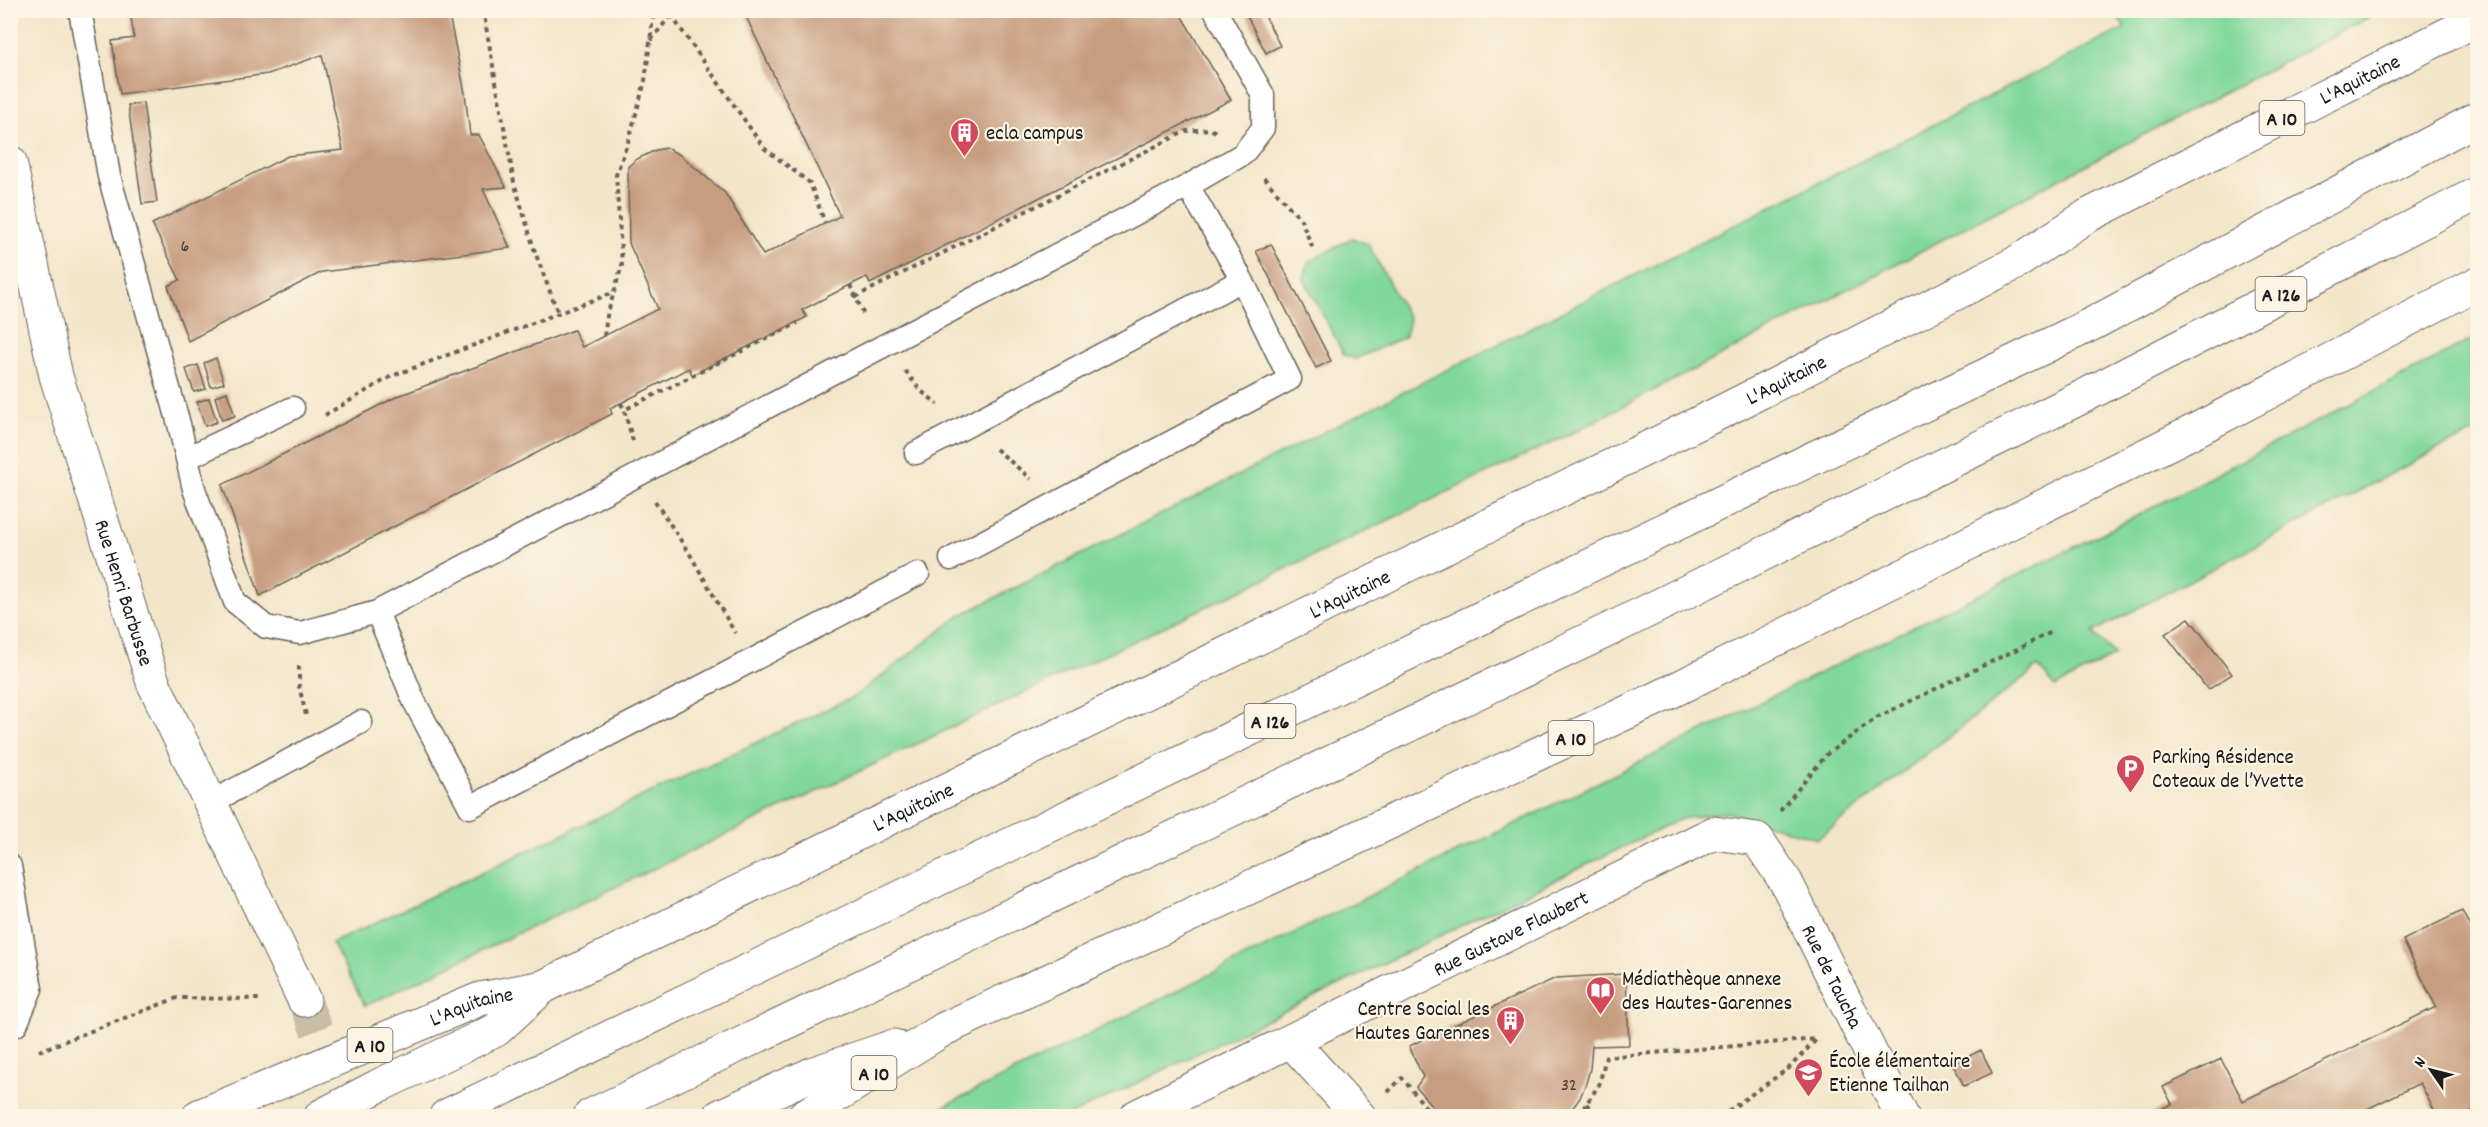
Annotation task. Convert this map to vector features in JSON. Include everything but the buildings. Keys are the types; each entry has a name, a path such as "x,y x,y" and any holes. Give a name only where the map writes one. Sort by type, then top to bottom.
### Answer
{"main road":[{"name":"L'Aquitaine","path":"199,1116 480,999 543,987 1715,415 2014,264 2087,216 2478,19"},
{"name":"A 126","path":"446,1116 2092,324 2478,118"},
{"name":"Rue Henri Barbusse","path":"10,162 56,376 153,682 304,1000"},
{"name":"A 126","path":"590,1116 1625,622 2084,396 2478,193"},
{"name":"A 10","path":"804,1116 944,1029 1658,698 2190,433 2478,283"},
{"name":"Rue Gustave Flaubert","path":"1137,1116 1292,1042 1714,833 1757,839"},
{"name":"Rue de Taucha","path":"1757,839 1786,882 1902,1116"},
{"path":"321,1116 496,1030 543,987"},
{"path":"720,1116 814,1073 944,1029"},
{"path":"1292,1042 1359,1116"}],"lane":[{"path":"80,10 109,176 194,489 235,602 266,627 300,633 377,612 1188,186 1243,154 1263,128 1263,94 1215,10"},
{"path":"951,559 1290,379 1242,280 1188,186"},
{"path":"916,453 1242,280"},
{"path":"187,458 293,408"},
{"path":"377,612 414,701 470,807 918,574"},
{"path":"210,803 361,722"},
{"path":"10,866 31,989 16,1025 10,1027"}],"path":[{"path":"483,10 514,183 534,252 558,314"},
{"path":"604,336 622,265 616,175 629,139 645,81 654,10"},
{"path":"650,42 673,13 764,148 810,183 825,223"},
{"path":"323,416 392,376 615,292"},
{"path":"621,403 624,410"},
{"path":"1757,839 1827,754 1878,717 2054,631"},
{"path":"300,633 299,686 306,717 318,746"},
{"path":"33,1053 177,998 304,1000"},
{"path":"1578,1116 1599,1085 1605,1057 1817,1039 1856,1026"},
{"path":"1722,1116 1789,1068 1817,1039"},
{"path":"1386,1094 1402,1078 1433,1116"},
{"path":"1586,1104 1599,1116"}],"green space":[{"path":"2113,11 2381,11 1572,433 365,1006 332,943 855,696 961,615 2125,28"},
{"path":"1352,238 1368,244 1409,319 1405,337 1355,359 1344,355 1304,279 1308,262"},
{"path":"2477,337 2477,432 2436,450 2093,632 2115,655 2056,687 2038,667 1817,839 1726,812 1681,819 1069,1116 924,1116 2129,520"}],"tunnel":[{"path":"304,1000 354,1116"}],"place":[{"name":"ecla campus","path":"965,158"},
{"name":"Parking Résidence Coteaux de l’Yvette","path":"2131,794"},
{"name":"Médiathèque annexe des Hautes-Garennes","path":"1601,1016"},
{"name":"Centre Social les Hautes Garennes","path":"1511,1046"},
{"name":"École élémentaire Etienne Tailhan","path":"1808,1098"}]}
